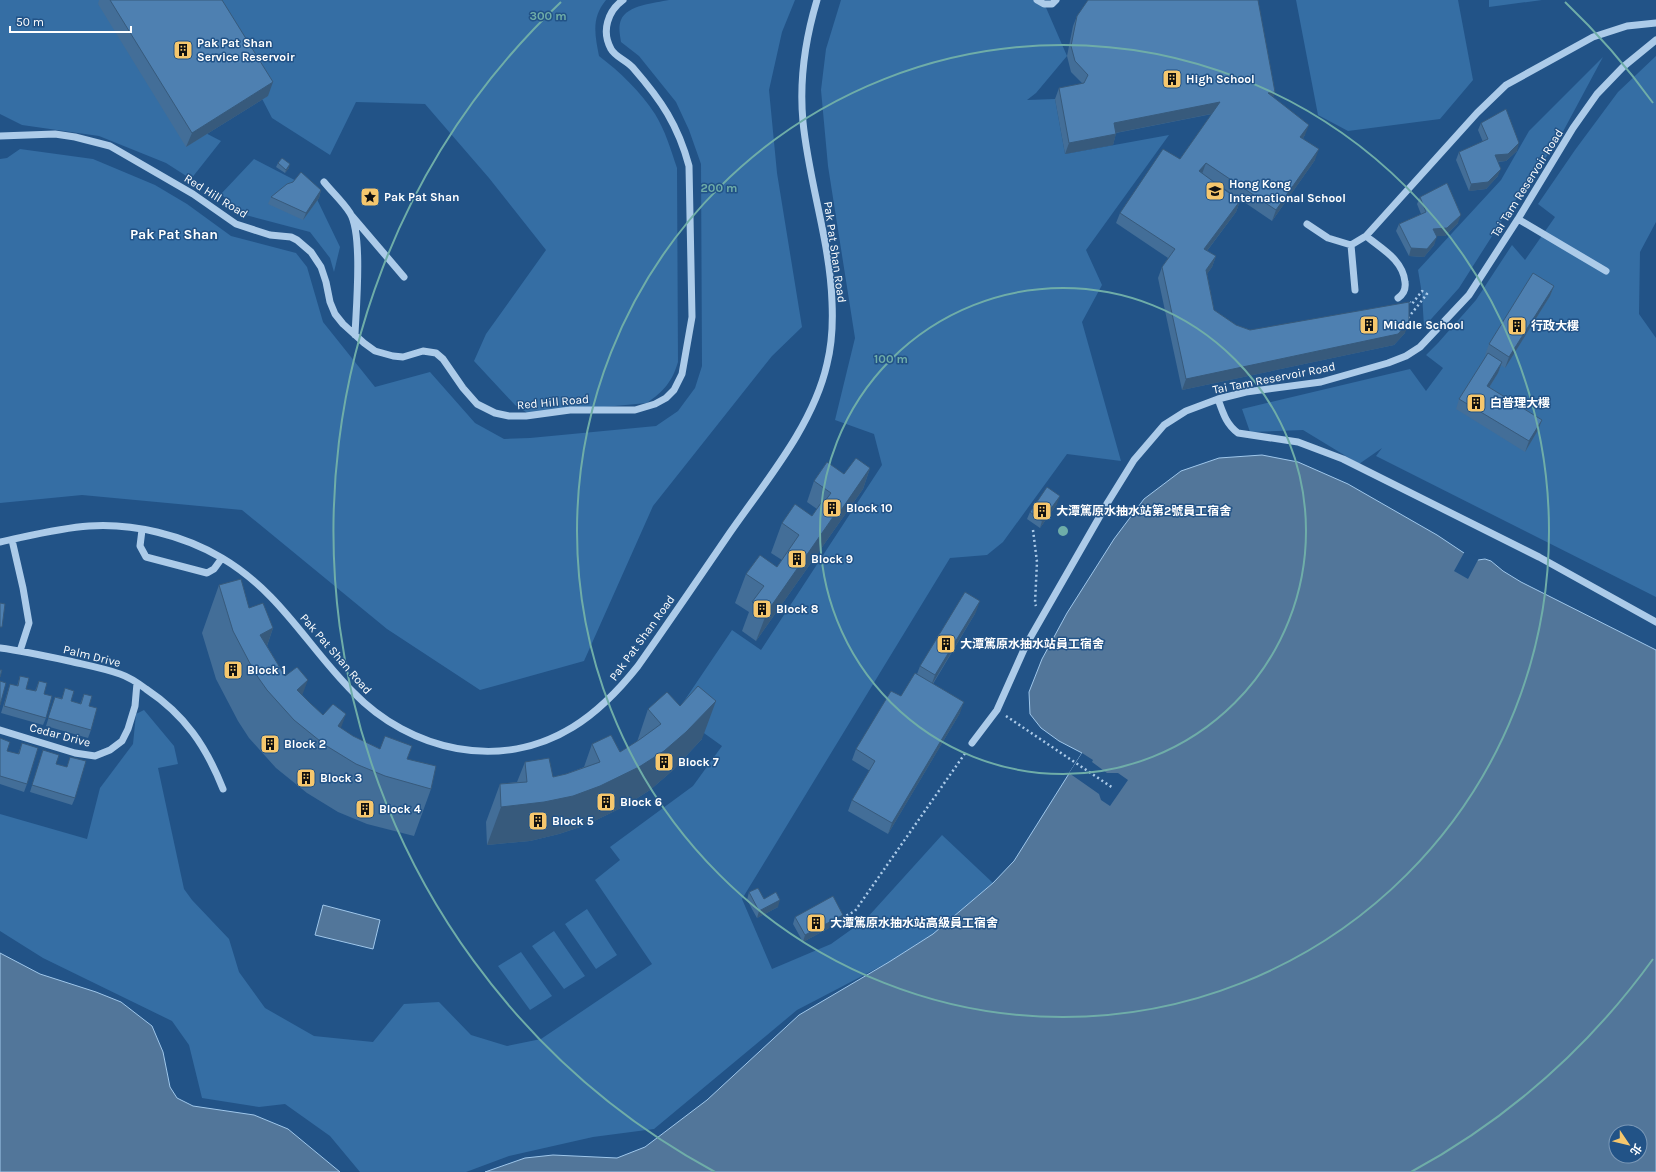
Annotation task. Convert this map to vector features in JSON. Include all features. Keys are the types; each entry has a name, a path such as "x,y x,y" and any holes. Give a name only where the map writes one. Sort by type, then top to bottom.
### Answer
{"street":[{"name":"Red Hill Road","path":"0,136 54,134 75,136 110,146 193,194 236,224 270,235 291,237 297,240 311,252 318,261 325,277 330,302 335,314 355,335 375,351 389,356 403,356 423,351 436,353 443,359 472,399 489,411 502,415 518,417 553,411 581,409 635,410 655,404 666,398 674,390 682,374 692,317 689,166 684,150 665,108 631,65 611,50 607,31 609,14 623,0"},
{"name":"Pak Pat Shan Road","path":"0,542 89,526 109,526 167,535 185,541 222,558 240,570 268,593 336,674 368,706 395,726 423,740 441,746 477,752 518,748 538,743 556,736 587,718 615,693 638,666 783,456 813,402 827,365 832,335 832,289 826,246 806,146 803,122 802,86 804,52 817,0"},
{"path":"1037,0 1044,4 1052,4 1056,0"},
{"path":"1307,224 1328,238 1351,245 1366,236 1477,113 1506,86 1593,38 1614,29 1626,26 1656,23"},
{"name":"Tai Tam Reservoir Road","path":"972,743 997,710 1026,645 1108,502 1134,460 1164,425 1186,411 1218,399 1246,392 1321,382 1388,363 1406,356 1420,347 1431,337 1468,295 1518,219 1573,128 1597,94 1623,66 1656,40"},
{"path":"324,182 404,278"},
{"path":"351,214 357,252 355,335"},
{"path":"1518,219 1606,271"},
{"path":"1366,236 1396,261 1402,271 1405,281 1405,291 1398,298"},
{"path":"1351,245 1355,290"},
{"path":"1218,399 1226,421 1230,427 1238,433 1298,442 1342,459 1539,557 1656,622"},
{"path":"142,530 140,546 146,557 207,573 214,569 222,558"},
{"path":"12,540 29,623 20,651"},
{"name":"Palm Drive","path":"0,648 104,669 121,674 137,683 160,698 181,717 198,739 212,763 223,789"},
{"name":"Cedar Drive","path":"0,730 75,753 95,756 110,750 122,741 128,729 132,714 137,683"}],"path":[{"path":"1405,322 1427,294 1422,291 1412,304 1408,300"},
{"path":"1034,530 1037,562 1035,602 1042,619"},
{"path":"997,710 1113,788"},
{"path":"842,918 855,911 972,743"}],"shaded area":[{"path":"0,0 108,0 192,126 221,141 191,179 166,163 99,136 22,125 0,114"},
{"path":"211,0 606,0 598,13 595,27 599,56 629,82 643,97 655,114 668,140 677,168 678,362 667,386 647,403 529,414 515,405 474,361 486,334 546,250 489,178 425,104 356,102 330,155 272,118"},
{"path":"669,0 795,0 782,32 769,90 777,173 802,327 772,356 653,506 584,661 480,690 387,629 242,510 82,495 0,503 0,159 7,158 20,149 93,159 155,185 187,204 231,236 296,253 307,267 323,322 375,387 430,372 475,423 504,439 530,438 656,426 678,411 695,388 702,366 701,164 689,130 676,102 639,56 621,42 619,28 621,20 629,11 649,4"},
{"path":"841,0 1035,0 1044,3 1067,56 1036,93 1027,100 1055,99 1065,154 1169,135 1086,250 1102,285 1082,322 1121,461 1067,454 1003,542 987,555 950,558 742,899 772,969 831,944 866,919 942,835 993,883 933,934 889,962 797,1010 654,1129 593,1137 509,1156 466,1172 360,1172 330,1136 285,1104 259,1107 202,1098 189,1045 172,1021 43,958 0,931 0,814 87,839 100,788 133,744 136,714 144,710 174,746 178,764 158,768 184,889 192,900 229,939 239,972 265,1008 314,1036 373,1042 404,1004 439,1002 471,1035 507,1046 541,1039 652,964 595,880 620,860 610,847 693,786 722,746 676,713 732,630 761,650 882,465 874,434 835,420 855,338 828,166 821,90 826,49"},
{"path":"1296,0 1458,0 1473,80 1440,119 1348,131 1318,115"},
{"path":"1489,0 1542,0 1489,7"},
{"path":"1656,56 1656,222 1640,252 1639,314 1656,338 1656,597 1376,456 1382,448 1359,464 1303,430 1250,432 1242,409 1410,369 1426,391 1443,368 1426,355 1476,300 1512,245 1525,260 1555,217 1538,204 1575,150 1618,92"},
{"path":"1603,57 1559,139 1508,211 1459,288 1424,327 1422,294 1418,270 1501,180 1529,131"},
{"path":"254,159 312,189 340,247 334,272 330,258 310,232 242,214 221,194"},
{"path":"1262,455 1298,462 1348,484 1437,535 1464,553 1478,560 1485,559 1491,561 1503,571 1521,582 1656,650 1656,1172 485,1172 525,1158 553,1155 617,1158 645,1147 707,1100 799,1015 889,962 933,934 993,883 1014,861 1082,753 1059,741 1041,728 1030,714 1029,692 1042,659 1067,613 1114,539 1144,499 1181,471 1219,458"},
{"path":"323,905 380,920 373,949 315,935"},
{"path":"587,909 617,955 596,969 565,924"},
{"path":"554,931 585,976 564,989 532,946"},
{"path":"521,952 552,996 530,1010 498,966"},
{"path":"0,953 40,974 96,992 121,1002 152,1026 163,1052 170,1087 177,1098 193,1106 254,1115 288,1129 340,1172 0,1172"}],"pier":[{"path":"1465,551 1479,558 1468,579 1454,571"},
{"path":"1082,753 1093,760 1092,762 1107,773 1118,773 1128,780 1110,806 1101,800 1099,794 1069,773"}],"building":[{"name":"Pak Pat Shan Service Reservoir","path":"110,0 222,0 273,82 192,133"},
{"path":"1088,0 1258,0 1275,92 1268,93 1309,125 1300,137 1319,149 1276,210 1206,163 1199,171 1240,201 1204,249 1216,256 1206,270 1214,310 1236,325 1250,330 1409,302 1409,322 1398,334 1186,379 1162,267 1175,249 1120,213 1163,149 1180,159 1220,102 1114,123 1116,134 1069,143 1059,88 1084,83 1088,75 1075,61 1071,46 1077,16"},
{"path":"1506,109 1519,143 1508,154 1495,155 1501,169 1488,182 1471,184 1459,152 1488,139 1481,123"},
{"path":"282,158 290,164 286,170 278,163"},
{"path":"301,172 321,190 306,213 271,197 287,184 293,182"},
{"path":"1447,183 1461,215 1447,228 1433,229 1437,237 1427,249 1411,248 1399,224 1426,212 1420,197"},
{"name":"行政大樓","path":"1533,273 1554,286 1509,357 1489,344"},
{"name":"白普理大樓","path":"1488,353 1502,362 1487,386 1542,420 1529,441 1459,399"},
{"path":"856,458 870,468 835,519 838,510 825,501 831,493 814,481 827,462 844,474"},
{"name":"大潭篤原水抽水站第2號員工宿舍","path":"1047,487 1060,496 1042,521 1030,512"},
{"path":"823,500 838,510 767,612 752,602 764,586 746,574 760,555 777,567 799,535 782,523 795,504 812,516"},
{"path":"241,579 249,608 263,603 273,628 260,635 285,676 297,667 308,680 297,690 323,715 333,704 346,714 338,726 353,736 380,749 385,736 412,746 407,759 436,766 431,789 385,776 356,764 325,745 294,720 267,690 255,673 233,631 219,585"},
{"name":"大潭篤原水抽水站員工宿舍","path":"965,592 980,601 935,675 920,666"},
{"path":"0,603 5,604 2,627 0,627"},
{"path":"915,673 964,702 892,823 852,800 875,761 856,749 891,691 901,696"},
{"path":"20,676 29,678 26,689 36,691 39,681 47,683 44,694 52,696 46,718 4,706 10,684 18,686"},
{"path":"0,681 6,683 0,705"},
{"path":"698,686 716,701 686,732 664,751 639,767 600,786 573,796 544,802 501,807 500,784 527,782 525,762 549,758 553,777 600,762 592,744 611,735 620,752 661,724 648,709 667,692 680,706"},
{"path":"65,688 74,691 71,701 81,704 84,694 92,696 89,706 97,708 91,730 48,718 55,697 62,699"},
{"path":"0,738 10,742 7,751 19,754 22,743 38,748 27,784 0,776"},
{"path":"43,750 59,755 56,764 67,767 70,757 86,761 75,798 32,785"},
{"path":"758,888 764,899 776,892 780,900 759,911 749,892"},
{"name":"大潭篤原水抽水站高級員工宿舍","path":"833,896 843,915 805,935 795,917"}],"place":[{"name":"Pak Pat Shan Service Reservoir","path":"183,50"},
{"name":"High School","path":"1172,79"},
{"name":"Hong Kong International School","path":"1215,191"},
{"name":"Pak Pat Shan","path":"370,197"},
{"name":"Middle School","path":"1369,325"},
{"name":"行政大樓","path":"1517,326"},
{"name":"白普理大樓","path":"1476,403"},
{"name":"Block 10","path":"832,508"},
{"name":"大潭篤原水抽水站第2號員工宿舍","path":"1042,511"},
{"name":"Block 9","path":"797,559"},
{"name":"Block 8","path":"762,609"},
{"name":"大潭篤原水抽水站員工宿舍","path":"946,644"},
{"name":"Block 1","path":"233,670"},
{"name":"Block 2","path":"270,744"},
{"name":"Block 7","path":"664,762"},
{"name":"Block 3","path":"306,778"},
{"name":"Block 6","path":"606,802"},
{"name":"Block 4","path":"365,809"},
{"name":"Block 5","path":"538,821"},
{"name":"大潭篤原水抽水站高級員工宿舍","path":"816,923"}],"district":[{"name":"Pak Pat Shan","path":"174,234"}]}
